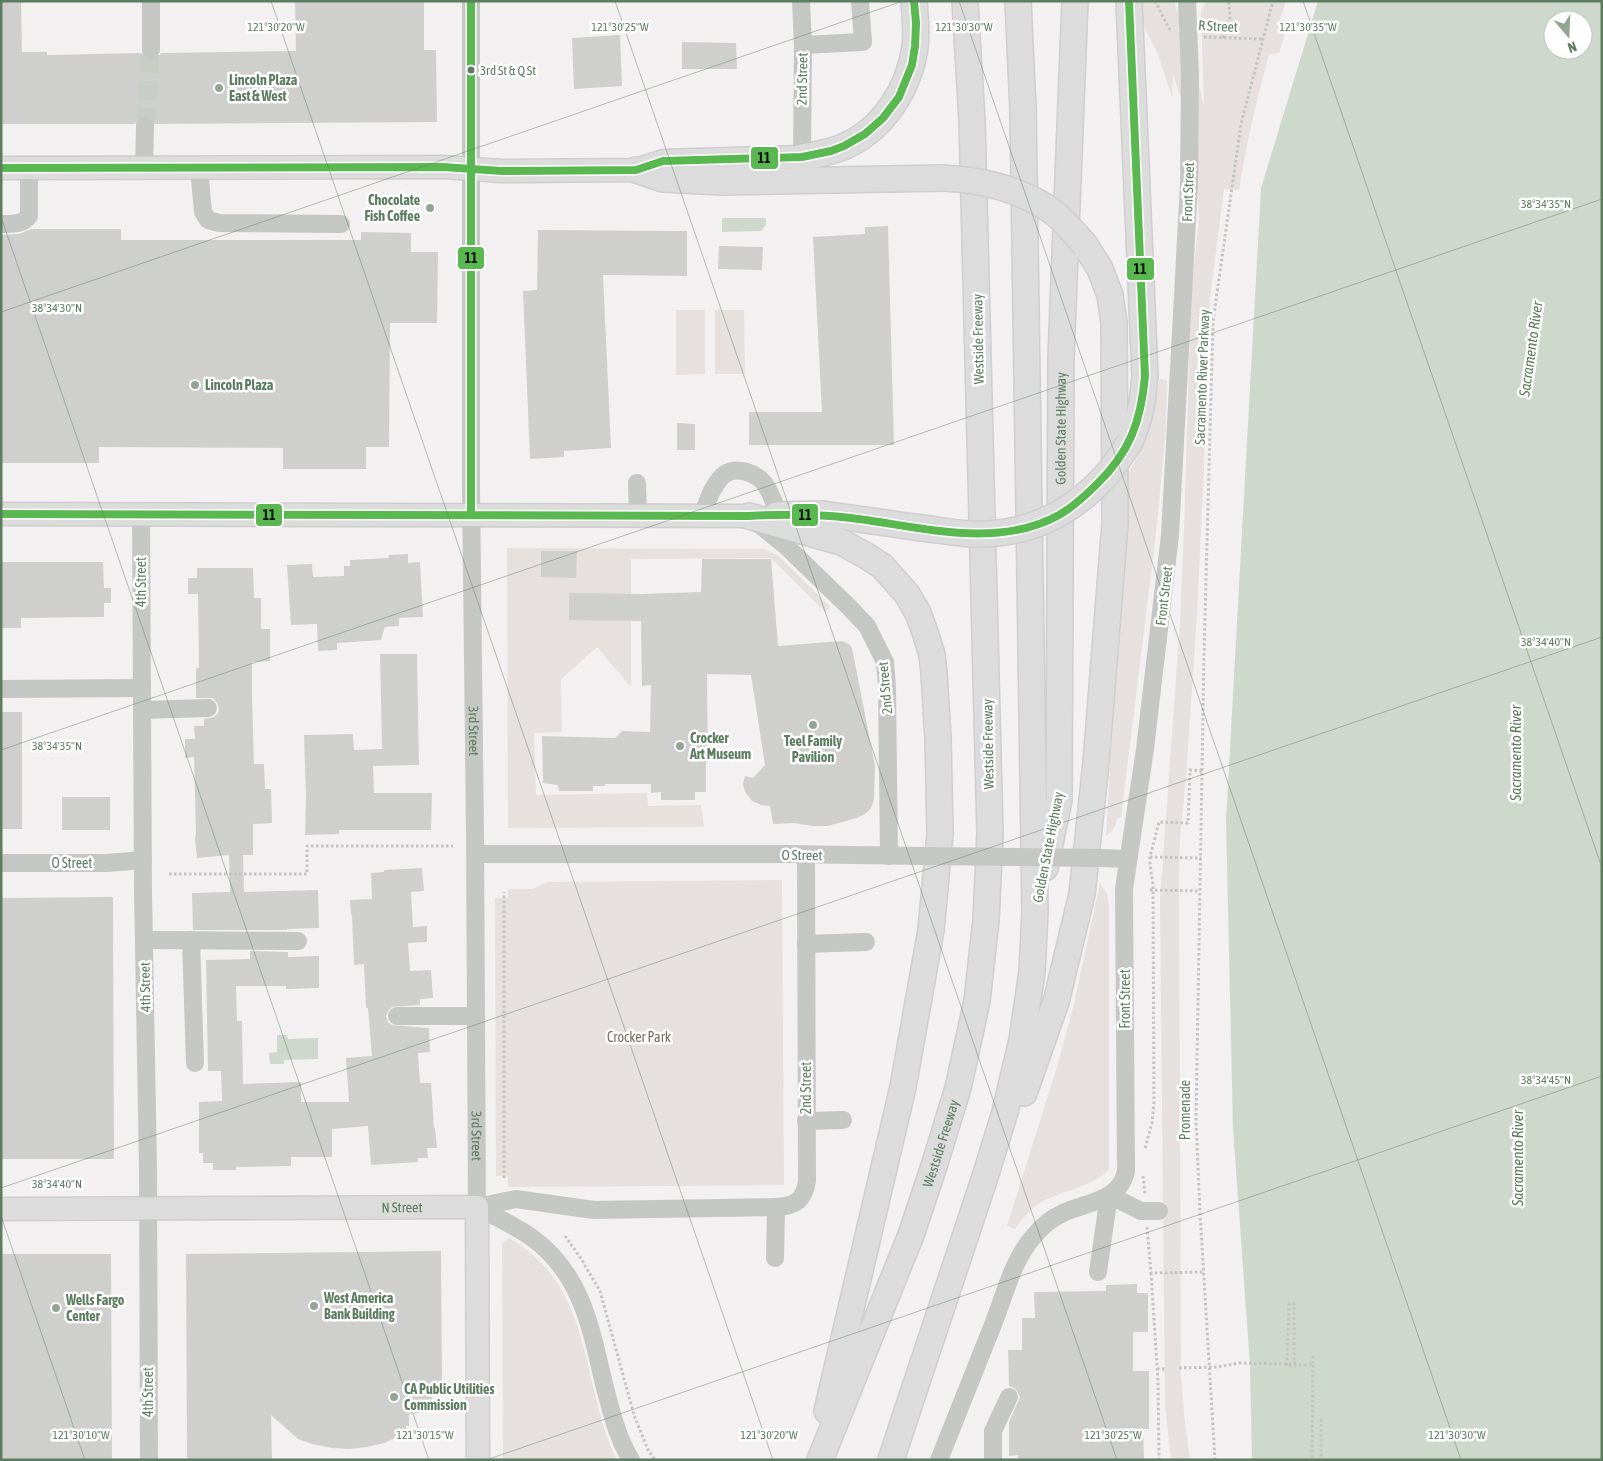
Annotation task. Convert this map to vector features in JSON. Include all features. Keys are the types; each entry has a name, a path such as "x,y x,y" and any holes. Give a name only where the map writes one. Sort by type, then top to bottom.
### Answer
{"highway":[{"path":"802,157 831,151 856,140 876,125 891,107 905,84 912,64 916,23 914,1"},
{"name":"Westside Freeway","path":"820,1460 911,1235 958,1088 978,1001 986,920 990,834 972,121 965,1"},
{"path":"891,1460 1005,1112 1022,1040 1032,972 1035,912 1023,110 1018,1"},
{"name":"Golden State Highway","path":"1035,912 1059,800 1061,357 1075,1"},
{"path":"749,516 823,514 972,534 1000,533 1032,526 1060,514 1086,495 1109,472 1130,442 1139,422 1145,376 1129,1"},
{"path":"636,170 664,180 722,182 944,178 983,182 1033,199 1047,208 1085,245 1100,269 1110,295 1114,323 1115,524 1096,763 1082,894 1056,1002 1023,1096 985,1177"},
{"path":"749,516 841,542 866,554 882,566 906,594 918,613 932,655 934,673 938,738 940,834 931,930 903,1087 815,1460"}],"main road":[{"path":"1,168 445,167 502,171 636,170 663,161 802,157"},
{"path":"1,514 749,516"},
{"name":"N Street","path":"1,1209 477,1207"},
{"name":"3rd Street","path":"477,1207 478,1460"}],"street":[{"path":"151,1 151,50"},
{"name":"3rd Street","path":"471,1 470,169 477,1207"},
{"name":"2nd Street","path":"801,1 803,45 802,157"},
{"path":"803,45 863,42 860,1"},
{"name":"Front Street","path":"1098,1272 1114,1192 1122,1183 1126,1171 1124,895 1145,749 1170,535 1189,184 1190,108 1180,35 1187,1"},
{"path":"144,168 145,126"},
{"path":"1,224 17,224 26,221 29,216 29,168"},
{"path":"199,168 203,212 208,220 219,223 341,224"},
{"path":"703,515 712,490 719,481 726,474 733,471 741,471 760,478 766,485 779,515"},
{"path":"637,483 638,515"},
{"name":"4th Street","path":"141,515 149,1460"},
{"name":"2nd Street","path":"749,516 786,546 867,626 885,662 889,856"},
{"path":"1,689 142,688"},
{"path":"142,710 208,708"},
{"name":"O Street","path":"476,854 1128,858"},
{"name":"2nd Street","path":"800,1200 807,1181 806,855"},
{"name":"O Street","path":"1,863 107,863 143,860"},
{"path":"144,940 298,941"},
{"path":"191,940 195,1063"},
{"path":"806,944 866,942"},
{"path":"397,1016 476,1016"},
{"path":"806,1121 843,1120"},
{"path":"939,1460 1012,1276 1026,1245 1040,1229 1056,1216 1114,1192 1141,1212 1159,1211"},
{"name":"N Street","path":"477,1207 516,1199 594,1210 776,1207 788,1206 800,1200"},
{"path":"477,1207 532,1238 552,1255 570,1278 586,1315 617,1432 631,1460"},
{"path":"775,1258 776,1207"},
{"path":"993,1460 994,1431 1009,1397"}],"path":[{"path":"1155,1 1180,35"},
{"path":"1223,38 1230,21 1229,1"},
{"name":"Sacramento River Parkway","path":"1203,759 1213,321 1241,124 1273,1"},
{"name":"R Street","path":"1180,35 1263,39"},
{"name":"Promenade","path":"1203,759 1196,1120 1215,1460"},
{"path":"1144,1152 1152,1123 1154,1103 1150,857 1159,822 1188,823 1190,770 1203,771"},
{"path":"169,874 307,874 307,846 453,846"},
{"path":"1150,857 1201,858"},
{"path":"1151,890 1200,891"},
{"path":"504,892 504,1178"},
{"path":"1143,1170 1144,1193"},
{"path":"1148,1227 1157,1369 1159,1460"},
{"path":"1151,1273 1204,1272"},
{"path":"1179,1368 1209,1368 1239,1363 1287,1364 1294,1363 1294,1304 1289,1304 1287,1366 1314,1364"},
{"path":"1312,1460 1313,1356"},
{"path":"1157,1369 1165,1369"},
{"path":"1321,1420 1322,1460"}],"green space":[{"path":"1131,1 1174,1 1193,61 1204,106 1201,10 1205,1 1286,1 1280,20 1289,20 1279,53 1269,54 1252,122 1239,190 1224,189 1210,298 1206,352 1204,470 1197,612 1186,779 1180,837 1179,880 1181,1374 1190,1460 1171,1460 1165,1404 1160,900 1180,624 1191,296 1199,219 1196,167 1189,123 1173,74 1172,97 1157,52"},
{"path":"676,310 705,310 705,374 676,375"},
{"path":"715,310 744,310 745,374 715,374"},
{"path":"1160,379 1167,380 1166,426 1157,524 1121,818 1117,818 1114,828 1106,836 1127,476 1147,434"},
{"path":"507,548 765,549 779,556 830,607 825,612 771,558 631,559 631,687 597,647 561,679 562,732 534,733 536,795 647,793 648,806 701,805 704,827 508,828"},
{"name":"Crocker Park","path":"782,880 784,1185 508,1187 508,1176 496,1176 495,898 508,898 508,889 533,889 547,882"},
{"path":"1100,883 1107,894 1109,906 1109,1169 1103,1175 1087,1184 1043,1201 1027,1214 1015,1229 1007,1226 1057,1067 1074,1004"},
{"path":"509,1238 531,1253 548,1270 561,1289 571,1309 579,1331 603,1424 617,1460 503,1460 502,1243"}],"water":[{"name":"Sacramento River","path":"1318,1 1602,1 1602,1460 1252,1460 1250,1366 1233,1128 1226,821 1261,188"},
{"path":"722,218 766,218 766,225 761,231 722,232"},
{"path":"277,1035 287,1035 288,1039 318,1038 318,1059 284,1060 284,1064 270,1064 269,1053 277,1052"}],"building":[{"name":"Lincoln Plaza East & West","path":"1,1 21,1 22,52 47,52 47,55 141,53 145,59 151,61 157,59 161,53 296,51 295,1 424,1 424,50 436,50 437,122 155,124 151,117 145,115 140,117 135,124 1,124"},
{"path":"620,35 622,86 574,89 572,38"},
{"path":"682,42 736,43 737,69 682,69"},
{"path":"888,226 894,445 749,445 749,412 822,412 813,237 865,234 865,227"},
{"name":"Lincoln Plaza","path":"31,229 121,229 121,240 361,240 361,232 411,233 411,252 438,252 437,323 390,323 389,447 366,447 366,469 283,469 283,448 99,447 99,463 1,463 1,235 19,234"},
{"path":"538,230 687,231 687,276 603,275 611,448 564,451 564,457 530,459 523,291 537,290"},
{"path":"719,246 763,247 762,270 718,269"},
{"path":"677,423 695,424 695,450 677,450"},
{"path":"541,551 577,551 576,578 541,577"},
{"path":"408,554 408,563 420,562 423,617 399,618 399,626 385,627 381,640 337,643 337,650 318,651 317,624 291,625 287,565 312,564 313,577 344,576 344,566 350,566 350,560 389,558 389,555"},
{"path":"702,559 771,559 778,646 842,641 849,644 852,648 875,766 874,800 871,808 865,814 828,826 794,823 773,824 770,806 752,801 745,792 743,784 745,776 753,778 765,765 751,675 707,674 708,762 706,762 706,792 695,792 695,800 661,800 661,792 651,793 651,784 605,784 605,786 593,786 593,791 559,791 558,785 543,783 542,736 615,738 622,731 650,732 651,685 642,686 641,621 569,620 569,593 641,594 701,592"},
{"path":"2,562 103,562 104,588 111,588 111,603 104,603 104,617 21,618 21,628 1,628"},
{"path":"197,568 253,568 254,598 261,598 261,629 270,629 270,661 252,662 252,696 254,764 264,764 265,789 271,789 272,823 253,824 253,855 243,855 244,892 318,890 319,928 193,930 192,893 230,892 229,855 197,858 194,757 185,758 185,739 195,739 194,726 204,726 204,719 214,717 218,713 219,708 213,698 196,698 196,668 199,668 198,594 188,594 188,578 197,578"},
{"path":"380,654 417,654 419,765 373,766 374,793 432,793 431,830 339,830 339,834 305,835 304,735 353,734 354,750 382,749"},
{"path":"1,712 22,712 22,829 1,829"},
{"path":"62,797 110,797 110,830 62,830"},
{"path":"422,868 424,891 411,892 413,927 427,926 427,942 408,943 410,971 431,970 433,998 420,999 420,1005 392,1007 386,1016 388,1022 392,1025 429,1028 430,1052 418,1053 420,1083 431,1083 437,1148 427,1148 428,1158 418,1158 418,1162 371,1165 368,1126 332,1129 332,1157 291,1157 291,1166 236,1167 236,1170 213,1170 213,1163 203,1163 203,1153 199,1153 199,1102 222,1101 221,1071 208,1071 206,960 250,959 250,951 288,952 288,957 319,956 319,988 286,989 286,986 236,986 237,1021 242,1021 243,1084 301,1082 301,1102 349,1102 346,1058 372,1056 368,1008 366,1008 364,964 354,965 350,900 372,899 371,873 384,872 384,870"},
{"path":"113,897 114,1159 1,1159 1,898"},
{"name":"West America Bank Building","path":"441,1251 442,1388 431,1388 432,1401 420,1401 420,1413 409,1414 409,1426 406,1426 406,1433 384,1443 367,1447 332,1448 298,1439 271,1415 272,1460 187,1460 186,1254"},
{"name":"Wells Fargo Center","path":"1,1254 111,1254 112,1460 1,1460"},
{"path":"1137,1284 1137,1293 1148,1293 1148,1332 1133,1332 1133,1371 1149,1371 1149,1429 1143,1429 1144,1460 1018,1460 1018,1455 1009,1456 1009,1422 1020,1397 1014,1388 1009,1386 1008,1350 1022,1350 1022,1318 1035,1318 1034,1292 1106,1291 1106,1285"}],"tunnel":[{"path":"145,126 151,50"}],"transit line":[{"name":"11","path":"471,1 471,515"},
{"name":"11","path":"1,168 443,167 502,171 636,170 663,161 802,157 831,151 865,134 883,118 899,97 912,65 915,46 916,23 914,1"},
{"name":"11","path":"1,514 800,515 838,517 956,533 1009,531 1035,526 1059,515 1074,505 1118,460 1126,448 1137,422 1143,392 1145,376 1129,1"}],"place":[{"name":"3rd St & Q St","path":"471,70"},
{"name":"Lincoln Plaza East & West","path":"219,88"},
{"name":"Chocolate Fish Coffee","path":"430,208"},
{"name":"Lincoln Plaza","path":"195,385"},
{"name":"Teel Family Pavilion","path":"813,725"},
{"name":"Crocker Art Museum","path":"680,746"},
{"name":"West America Bank Building","path":"314,1306"},
{"name":"Wells Fargo Center","path":"56,1308"},
{"name":"CA Public Utilities Commission","path":"394,1397"}]}
